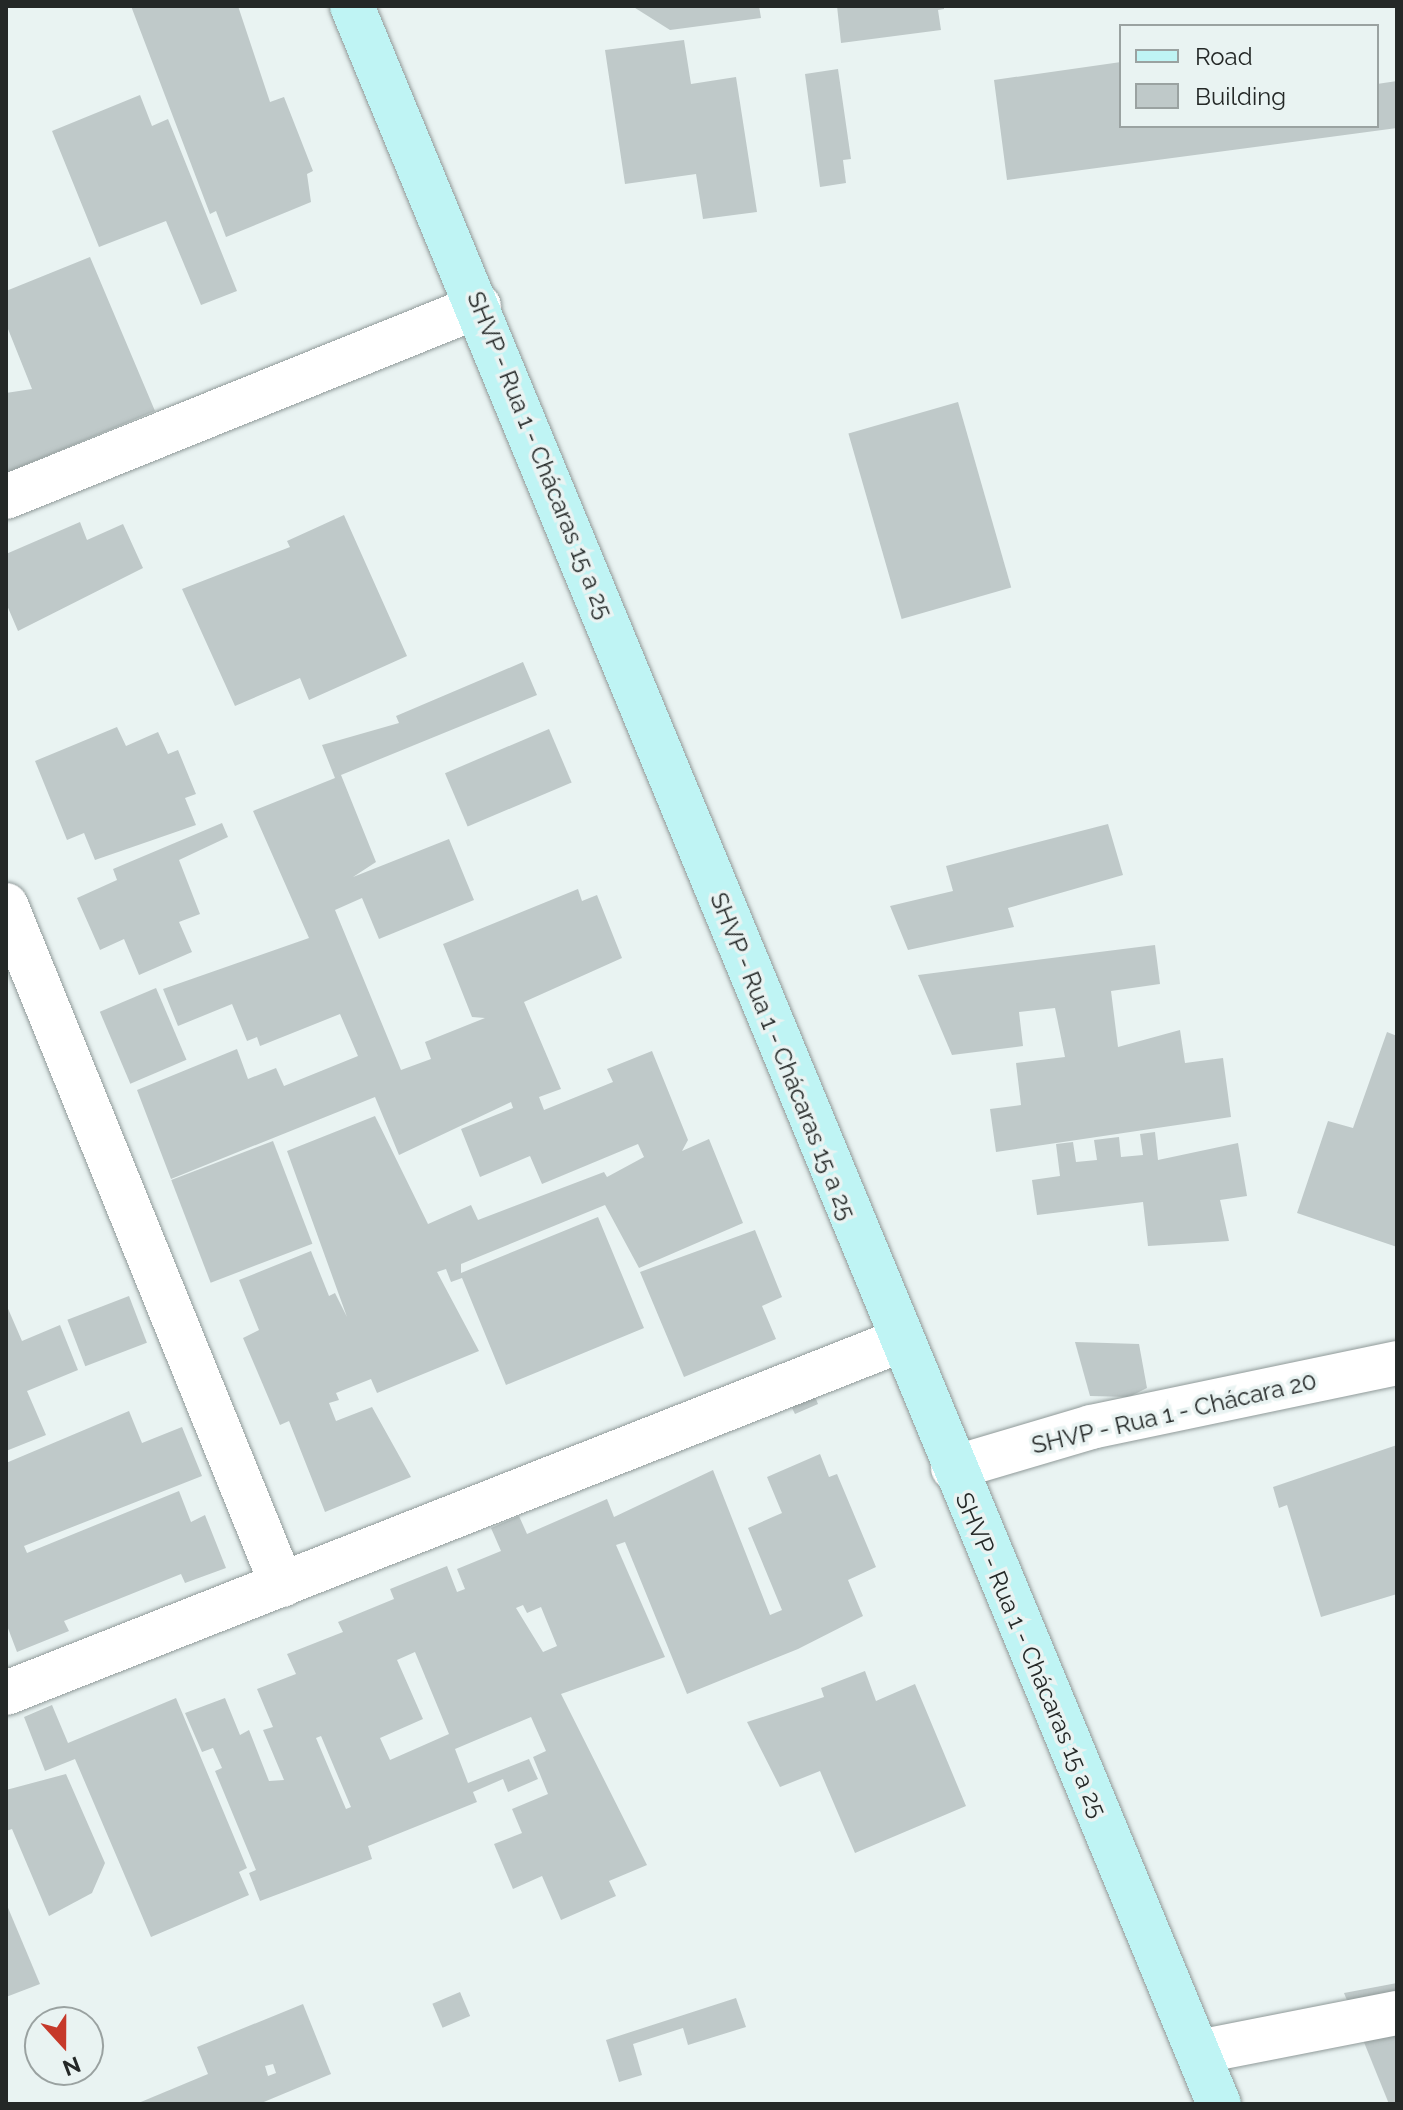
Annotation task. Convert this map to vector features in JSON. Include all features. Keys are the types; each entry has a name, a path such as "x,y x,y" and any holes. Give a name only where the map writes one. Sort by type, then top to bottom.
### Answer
{"street":[{"name":"SHVP - Rua 1 - Chácaras 15 a 25","path":"352,6 479,306 899,1341 1219,2104"},
{"path":"6,497 479,306"},
{"path":"6,905 282,1585"},
{"path":"6,1693 899,1341"},
{"name":"SHVP - Rua 1 - Chácara 20","path":"953,1468 1091,1427 1397,1363"},
{"path":"1198,2052 1397,2013"}],"building":[{"path":"131,6 238,6 270,102 284,97 313,171 307,174 311,202 226,237 216,211 210,214"},
{"path":"632,6 759,6 761,18 670,30"},
{"path":"837,6 944,6 944,9 938,10 941,30 841,43"},
{"path":"684,40 691,84 736,77 757,212 703,219 696,174 625,184 605,50"},
{"path":"1119,62 1119,128 1379,128 1379,84 1397,81 1397,128 1007,180 994,80"},
{"path":"838,69 851,159 843,160 846,183 820,187 805,74"},
{"path":"140,95 152,126 168,119 237,291 201,305 166,221 99,247 52,131"},
{"path":"90,257 155,411 6,473 6,393 32,389 6,324 6,291"},
{"path":"958,402 1011,588 902,619 848,433"},
{"path":"344,515 407,656 309,700 300,678 235,706 182,589 290,547 287,541"},
{"path":"80,522 87,540 123,524 143,568 18,631 6,603 6,554"},
{"path":"523,662 537,695 341,775 376,862 353,877 449,839 474,900 379,939 362,898 335,910 401,1070 431,1059 425,1042 485,1018 472,1017 443,944 578,889 582,901 597,895 622,958 524,1002 561,1089 539,1097 544,1110 613,1082 607,1069 652,1051 688,1140 682,1151 709,1139 743,1223 639,1268 605,1205 461,1264 461,1273 598,1217 644,1328 506,1385 462,1278 451,1282 446,1269 437,1272 479,1351 377,1393 371,1379 336,1393 339,1400 329,1403 336,1421 372,1407 411,1477 325,1512 289,1421 280,1425 243,1338 259,1330 239,1280 311,1251 329,1296 335,1293 347,1317 287,1151 375,1116 428,1224 471,1205 478,1220 604,1172 607,1177 644,1157 638,1144 542,1184 530,1156 480,1177 461,1129 513,1108 511,1102 399,1155 375,1097 171,1179 137,1090 237,1049 248,1079 276,1068 284,1086 358,1056 340,1014 260,1046 257,1037 247,1041 232,1004 178,1026 163,989 309,938 253,811 335,778 322,745 399,723 396,716"},
{"path":"117,727 126,746 158,732 168,754 178,750 196,794 185,798 196,825 95,860 84,833 67,840 35,761"},
{"path":"549,729 572,782 468,827 445,773"},
{"path":"222,823 228,837 179,860 200,914 179,922 192,952 139,975 124,939 100,950 77,898 117,880 113,869"},
{"path":"1108,824 1123,875 1008,908 1014,927 908,950 890,906 953,891 946,866"},
{"path":"1155,945 1160,984 1111,991 1118,1047 1180,1030 1185,1063 1223,1058 1231,1117 996,1152 990,1109 1021,1105 1016,1063 1065,1057 1055,1008 1019,1012 1023,1046 952,1055 918,975"},
{"path":"156,988 186,1060 130,1084 100,1012"},
{"path":"1387,1032 1397,1036 1397,1247 1297,1213 1328,1121 1353,1128"},
{"path":"1155,1132 1158,1160 1238,1143 1247,1196 1220,1200 1229,1241 1148,1246 1143,1202 1037,1215 1032,1180 1060,1176 1056,1144 1073,1142 1076,1162 1097,1160 1094,1140 1119,1137 1121,1157 1143,1155 1140,1134"},
{"path":"273,1141 312,1244 211,1283 171,1180"},
{"path":"755,1230 782,1297 762,1306 776,1339 684,1377 640,1272"},
{"path":"129,1296 147,1343 85,1366 67,1320"},
{"path":"6,1304 22,1341 60,1325 78,1370 27,1391 46,1435 6,1451"},
{"path":"1075,1342 1139,1344 1147,1388 1129,1397 1090,1396"},
{"path":"809,1382 818,1404 795,1414 791,1406"},
{"path":"129,1411 142,1443 182,1427 202,1476 24,1546 27,1553 179,1491 191,1522 205,1515 226,1568 185,1583 181,1574 64,1621 69,1631 17,1652 6,1623 6,1463"},
{"path":"1397,1445 1397,1594 1321,1617 1287,1505 1279,1508 1273,1487"},
{"path":"820,1454 829,1477 837,1474 876,1567 848,1580 863,1616 798,1649 687,1694 625,1542 616,1545 665,1657 561,1694 647,1865 609,1881 616,1896 561,1920 542,1876 513,1889 494,1844 522,1833 512,1809 548,1794 533,1757 546,1751 531,1717 455,1749 468,1783 529,1759 538,1779 508,1792 503,1779 473,1792 477,1802 368,1846 372,1859 260,1901 249,1873 256,1870 215,1771 222,1768 213,1748 202,1752 185,1713 225,1698 240,1735 249,1730 269,1781 284,1780 263,1730 273,1727 257,1689 296,1674 287,1654 343,1632 338,1622 394,1599 390,1589 447,1566 457,1592 465,1589 457,1569 501,1551 491,1528 519,1516 527,1534 607,1499 614,1517 713,1470 770,1615 782,1610 748,1528 782,1513 767,1477","holes":["523,1605 527,1613 541,1607 557,1646 543,1652 516,1608","415,1652 449,1734 390,1760 380,1738 423,1719 397,1660","321,1736 351,1807 346,1809 316,1738"]},
{"path":"865,1671 876,1701 915,1684 966,1806 855,1853 820,1771 780,1787 747,1722 824,1697 821,1688"},
{"path":"176,1698 247,1868 239,1872 249,1895 151,1937 75,1759 45,1771 24,1717 52,1705 68,1743"},
{"path":"66,1774 105,1863 92,1893 49,1916 12,1829 6,1831 6,1790"},
{"path":"6,1903 40,1984 6,1997"},
{"path":"1397,1983 1397,2104 1389,2104 1344,1993"},
{"path":"460,1992 470,2016 443,2028 432,2004"},
{"path":"736,1998 746,2027 688,2045 683,2028 633,2044 642,2075 619,2082 606,2040"},
{"path":"303,2004 331,2074 259,2104 136,2104 208,2074 197,2047","holes":["273,2064 276,2073 268,2076 265,2066"]}]}
